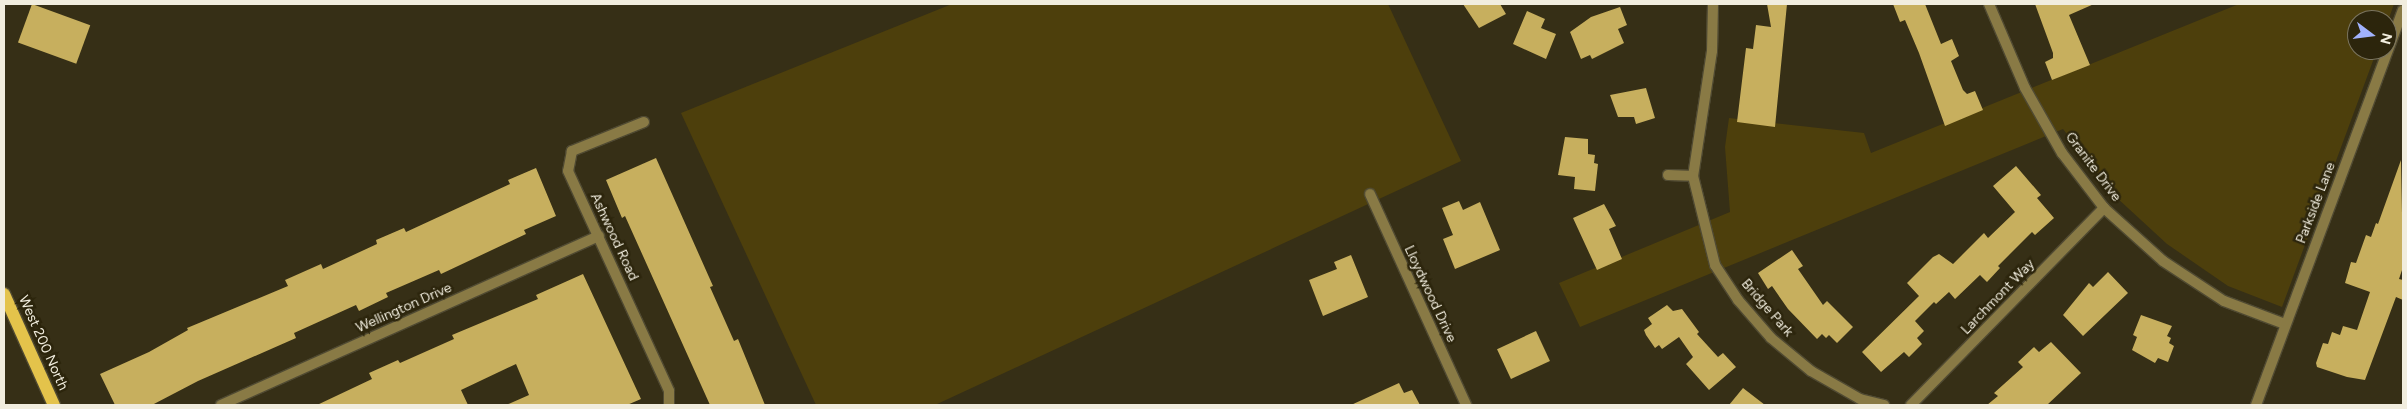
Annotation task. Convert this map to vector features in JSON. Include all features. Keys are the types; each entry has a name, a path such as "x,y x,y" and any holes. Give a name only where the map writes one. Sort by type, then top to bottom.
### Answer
{"main road":[{"name":"West 200 North","path":"4,294 54,405"}],"street":[{"name":"Bridge Park","path":"1712,4 1712,51 1693,176 1715,265 1738,300 1771,338 1811,371 1860,399 1884,405"},
{"name":"Granite Drive","path":"1989,4 2030,96 2062,153 2104,208 2163,261 2224,301 2285,324"},
{"name":"Parkside Lane","path":"2256,405 2403,10"},
{"name":"Ashwood Road","path":"644,122 572,151 568,171 669,391 669,405"},
{"path":"1668,175 1693,176"},
{"name":"Lloydwood Drive","path":"1370,194 1466,405"},
{"name":"Larchmont Way","path":"1911,405 2104,208"},
{"name":"Wellington Drive","path":"222,405 599,236"}],"shaded area":[{"path":"952,4 1388,4 1461,161 935,405 816,405 681,113"},
{"path":"2239,4 2394,4 2392,10 2347,10 2347,60 2373,60 2282,307 2228,286 2167,244 2116,197 2063,129 1580,327 1559,283 1730,212 1725,147 1729,118 1864,133 1871,153"}],"building":[{"path":"32,4 90,25 76,64 18,43"},
{"path":"1463,4 1500,4 1506,14 1479,28"},
{"path":"1767,4 1787,4 1775,127 1737,122 1746,48 1753,49 1756,25 1771,27"},
{"path":"1893,4 1925,4 1941,44 1952,39 1959,56 1951,61 1963,90 1967,94 1975,91 1983,110 1945,126 1905,20 1900,22"},
{"path":"2035,4 2094,4 2069,15 2090,65 2052,80 2045,62 2053,58 2053,53"},
{"path":"1620,7 1627,25 1618,29 1624,43 1592,59 1590,55 1581,59 1570,32 1591,17"},
{"path":"1527,11 1545,19 1541,28 1556,34 1546,59 1513,44"},
{"path":"1646,88 1655,118 1636,124 1634,117 1618,117 1610,95"},
{"path":"1565,137 1588,139 1588,154 1595,155 1594,163 1598,164 1595,191 1574,189 1575,177 1558,175"},
{"path":"656,158 713,286 710,287 734,341 738,339 765,405 710,405 625,216 622,218 606,180"},
{"path":"2401,160 2403,267 2399,279 2403,280 2403,300 2396,297 2365,380 2347,377 2317,367 2316,363 2323,343 2328,344 2332,332 2340,335 2343,326 2357,330 2370,292 2345,283 2351,262 2356,263 2366,235 2371,237 2376,223 2378,224"},
{"path":"2016,166 2041,195 2037,198 2054,218 2035,235 2032,232 1998,266 2000,268 1987,282 1980,275 1955,299 1949,292 1936,304 1934,302 1915,321 1924,331 1917,338 1922,344 1909,357 1904,352 1881,372 1862,352 1919,296 1907,283 1933,257 1939,254 1953,264 1984,233 1988,238 2015,212 1993,186"},
{"path":"536,168 556,216 524,230 526,234 441,274 439,270 386,293 388,297 359,311 356,305 294,333 296,338 198,381 152,405 115,405 100,374 149,352 188,330 187,328 288,286 285,280 321,264 323,269 377,244 376,240 404,228 406,232 510,184 508,180"},
{"path":"1459,201 1463,210 1480,202 1500,250 1455,269 1443,239 1453,235 1442,208"},
{"path":"1604,204 1616,226 1609,229 1622,259 1597,270 1573,218"},
{"path":"1792,250 1803,266 1798,269 1823,305 1827,301 1853,327 1837,343 1829,335 1826,338 1822,334 1817,339 1788,309 1772,286 1768,289 1758,273"},
{"path":"1351,255 1368,297 1323,316 1309,280 1337,269 1334,262"},
{"path":"2108,272 2128,293 2083,336 2063,315 2089,283 2093,287"},
{"path":"583,274 641,399 627,405 506,405 529,395 516,364 461,390 468,405 317,405 372,379 369,373 398,360 400,363 454,339 452,335 538,299 536,295"},
{"path":"1667,305 1673,311 1682,309 1699,332 1697,334 1718,357 1723,353 1736,367 1709,390 1686,364 1693,357 1679,337 1662,349 1659,345 1655,348 1646,335 1644,330 1652,324 1648,318"},
{"path":"2141,315 2172,326 2167,336 2171,338 2169,343 2174,346 2168,362 2158,358 2155,363 2132,350 2137,337 2133,335"},
{"path":"1536,331 1550,361 1511,379 1497,349"},
{"path":"2051,342 2081,373 2047,405 1987,405 1998,396 1994,393 2023,367 2018,362 2034,347 2039,352"},
{"path":"1399,383 1404,393 1412,390 1420,405 1351,405"},
{"path":"1743,388 1765,405 1729,405"}]}
